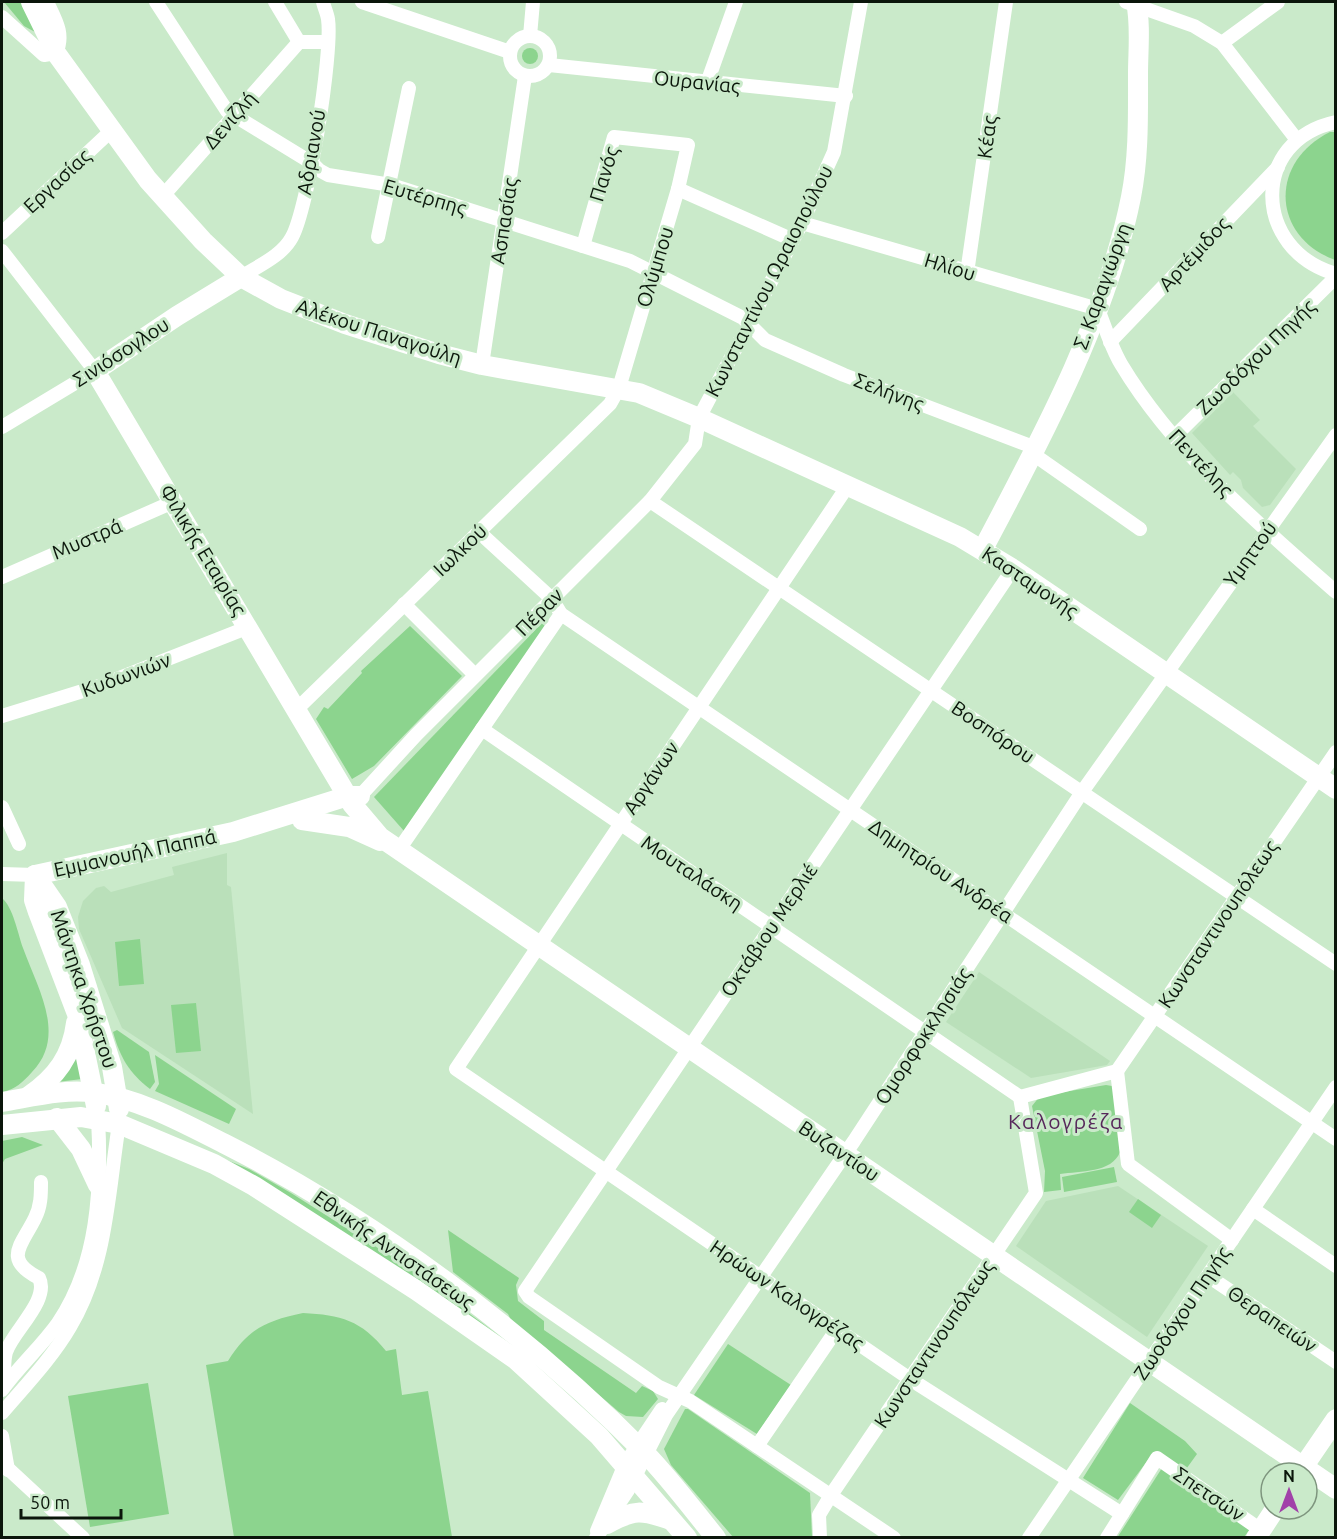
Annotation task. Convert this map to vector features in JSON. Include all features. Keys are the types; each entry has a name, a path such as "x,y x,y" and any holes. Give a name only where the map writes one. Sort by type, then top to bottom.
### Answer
{"street":[{"name":"Αλέκου Παναγούλη","path":"31,2 52,47 161,198 241,277 281,299 355,328 482,365 619,387 699,418"},
{"path":"2,17 44,55 52,47 60,44 60,30 47,2"},
{"name":"Ευτέρπης","path":"156,2 222,106 233,116 328,175 391,185 630,261 743,318 750,324"},
{"path":"275,2 299,42 328,42"},
{"name":"Αδριανού","path":"241,277 280,251 291,240 297,226 312,163 328,42 328,19 323,2"},
{"path":"362,2 510,52"},
{"path":"530,36 533,2"},
{"path":"707,83 736,2"},
{"name":"Κωνσταντίνου Ωραιοπούλου","path":"699,418 802,223 834,152 846,96 861,2"},
{"name":"Κέας","path":"967,273 1006,2"},
{"path":"1133,2 1194,26 1222,44 1298,140 1314,129 1335,122"},
{"name":"Σ. Καραγιώργη","path":"983,549 1034,451 1098,309 1131,195 1138,114 1133,2"},
{"path":"1222,44 1278,2"},
{"path":"530,36 545,42 549,49 549,65 539,75 525,76 513,67 510,52 514,44 530,36"},
{"name":"Δενιζλή","path":"161,198 299,42"},
{"name":"Ουρανίας","path":"549,65 846,96"},
{"name":"Ασπασίας","path":"482,365 525,76"},
{"path":"378,237 391,185 409,88"},
{"name":"Εργασίας","path":"2,233 112,130"},
{"name":"Πανός","path":"583,246 614,138 688,145"},
{"name":"Αρτέμιδος","path":"1110,342 1278,167 1298,140"},
{"name":"Ολύμπου","path":"619,387 678,189 688,145"},
{"path":"1278,167 1272,196 1277,226 1287,244 1301,258 1318,269 1335,275"},
{"path":"678,189 793,240"},
{"name":"Ηλίου","path":"802,223 967,273 1098,309"},
{"name":"Φιλικής Εταιρίας","path":"2,251 95,371 353,799 392,848"},
{"name":"Ζωοδόχου Πηγής","path":"1175,436 1335,275"},
{"name":"Σινιόσογλου","path":"2,427 95,371 241,277"},
{"path":"208,297 243,293 281,299"},
{"name":"Πεντέλης","path":"1098,309 1110,342 1141,395 1175,436 1266,531 1335,592"},
{"name":"Σελήνης","path":"750,324 753,330 765,340 844,375 1034,451 1140,529"},
{"name":"Ιωλκού","path":"297,709 610,404 619,387"},
{"name":"Κασταμονής","path":"699,418 983,549 1335,789"},
{"name":"Πέραν","path":"353,799 650,501 695,444 699,418"},
{"name":"Υμηττού","path":"1165,674 1335,435"},
{"name":"Αργάνων","path":"456,1069 847,487"},
{"name":"Βοσπόρου","path":"650,501 1335,964"},
{"name":"Μυστρά","path":"2,577 173,502"},
{"name":"Δημητρίου Ανδρέα","path":"479,532 552,599 561,614 1335,1139"},
{"name":"Οκτάβιου Μερλιέ","path":"678,1396 650,1381 529,1297 525,1291 607,1173 688,1049 1013,569"},
{"path":"404,604 475,675"},
{"name":"Πέραν","path":"392,848 482,729 561,614"},
{"name":"Κυδωνιών","path":"2,716 99,686 249,627"},
{"name":"Ομορφοκκλησιάς","path":"599,1533 604,1508 642,1450 662,1409 678,1396 844,1155 1082,792 1165,674"},
{"name":"Μουταλάσκη","path":"482,729 1020,1098"},
{"name":"Κωνσταντινουπόλεως","path":"1118,1071 1335,752"},
{"name":"Εμμανουήλ Παππά","path":"268,823 302,820 340,812 353,799"},
{"name":"Εμμανουήλ Παππά","path":"2,874 35,875 268,823 353,799"},
{"path":"2,807 19,844"},
{"path":"302,820 349,827 392,848"},
{"name":"Βυζαντίου","path":"392,848 1149,1362 1288,1461"},
{"name":"Μάντηκα Χρήστου","path":"3,1387 42,1343 72,1300 82,1278 95,1221 98,1185 98,1119 95,1093 77,1014 34,900 35,875"},
{"name":"Μάντηκα Χρήστου","path":"2,1415 55,1350 70,1328 86,1295 99,1259 107,1222 118,1124 118,1098 99,1022 80,965 57,907 35,875"},
{"path":"26,1098 47,1084 64,1063 74,1037 77,1014"},
{"name":"Ηρώων Καλογρέζας","path":"456,1069 910,1379 1122,1514"},
{"path":"1020,1098 1118,1071 1128,1164 1232,1240"},
{"name":"Ζωοδόχου Πηγής","path":"1029,1538 1335,1087"},
{"name":"Εθνικής Αντιστάσεως","path":"2,1102 73,1092 95,1093 118,1098 252,1158 303,1187 449,1285 546,1361 642,1450 716,1538"},
{"name":"Κωνσταντινουπόλεως","path":"820,1538 819,1515 831,1495 1036,1193 1020,1098"},
{"path":"57,1118 76,1140 98,1185"},
{"name":"Εθνικής Αντιστάσεως","path":"2,1125 57,1118 98,1119 118,1124 214,1164 254,1186 416,1290 515,1359 630,1470 687,1538"},
{"path":"3,1387 6,1354 35,1307 41,1292 39,1278 27,1272 18,1259 17,1248 39,1208 41,1182"},
{"path":"1253,1209 1335,1266"},
{"name":"Θεραπειών","path":"1208,1276 1335,1362"},
{"path":"757,1446 837,1329"},
{"path":"678,1396 690,1401 894,1538"},
{"path":"1307,1461 1335,1419"},
{"path":"2,1436 4,1470 83,1538"},
{"name":"Σπετσών","path":"1122,1514 1158,1458 1258,1534"},
{"name":"Βυζαντίου","path":"1319,1480 1335,1489"},
{"path":"599,1533 625,1514 637,1511 674,1521"},
{"path":"1107,1538 1122,1514"},
{"path":"1258,1534 1267,1521"}],"shaded area":[{"path":"1233,392 1260,420 1253,426 1296,469 1270,505 1262,507 1243,488 1241,480 1233,472 1230,475 1192,433"},
{"path":"227,853 227,885 231,887 253,1114 122,1028 79,929 78,917 83,901 96,888 104,886 111,892 174,875 172,867"},
{"path":"979,972 1110,1061 1107,1065 1031,1078 946,1022"},
{"path":"1118,1186 1208,1246 1147,1337 1016,1246 1046,1201"}],"green space":[{"path":"4,2 21,2 35,32 24,26"},
{"path":"527,48 533,48 538,56 536,62 527,64 522,59 522,53"},
{"path":"1330,132 1335,132 1335,260 1314,249 1299,234 1289,217 1286,198 1288,179 1296,161 1310,145"},
{"path":"542,623 546,627 404,831 374,797"},
{"path":"410,626 462,676 374,766 352,779 316,719 324,707 328,709 362,673 361,671"},
{"path":"2,898 12,914 42,996 48,1028 47,1043 42,1058 32,1072 15,1087 2,1092"},
{"path":"140,939 144,984 119,986 115,942"},
{"path":"196,1003 201,1051 176,1053 171,1005"},
{"path":"117,1030 149,1052 155,1082 150,1089 136,1077 122,1057 113,1032"},
{"path":"77,1052 82,1079 57,1082"},
{"path":"155,1055 236,1109 229,1124 155,1091 159,1084"},
{"path":"1106,1085 1112,1086 1114,1091 1120,1152 1116,1159 1094,1170 1060,1174 1061,1190 1044,1192 1045,1171 1032,1106 1040,1096"},
{"path":"22,1137 43,1145 5,1159 2,1164 2,1141"},
{"path":"192,1146 249,1169 291,1193 400,1262 513,1346"},
{"path":"1114,1167 1117,1182 1064,1192 1062,1177"},
{"path":"1138,1199 1161,1215 1152,1228 1129,1212"},
{"path":"448,1230 519,1278 516,1285 518,1301 544,1321 544,1330 636,1393 642,1386 653,1391 658,1399 643,1417 626,1416 619,1412 511,1320 508,1314 453,1272"},
{"path":"303,1313 328,1315 349,1321 368,1332 386,1351 396,1349 402,1395 428,1391 452,1537 234,1537 206,1365 228,1361 251,1333 269,1323"},
{"path":"728,1344 791,1385 757,1434 694,1395"},
{"path":"148,1383 169,1514 90,1527 68,1396"},
{"path":"1130,1403 1185,1441 1197,1454 1184,1472 1154,1452 1118,1500 1083,1478"},
{"path":"685,1409 810,1493 812,1537 733,1537 671,1465 664,1449"},
{"path":"1162,1468 1251,1528 1244,1537 1117,1538"}],"district":[{"name":"Καλογρέζα","path":"1066,1122"}]}
